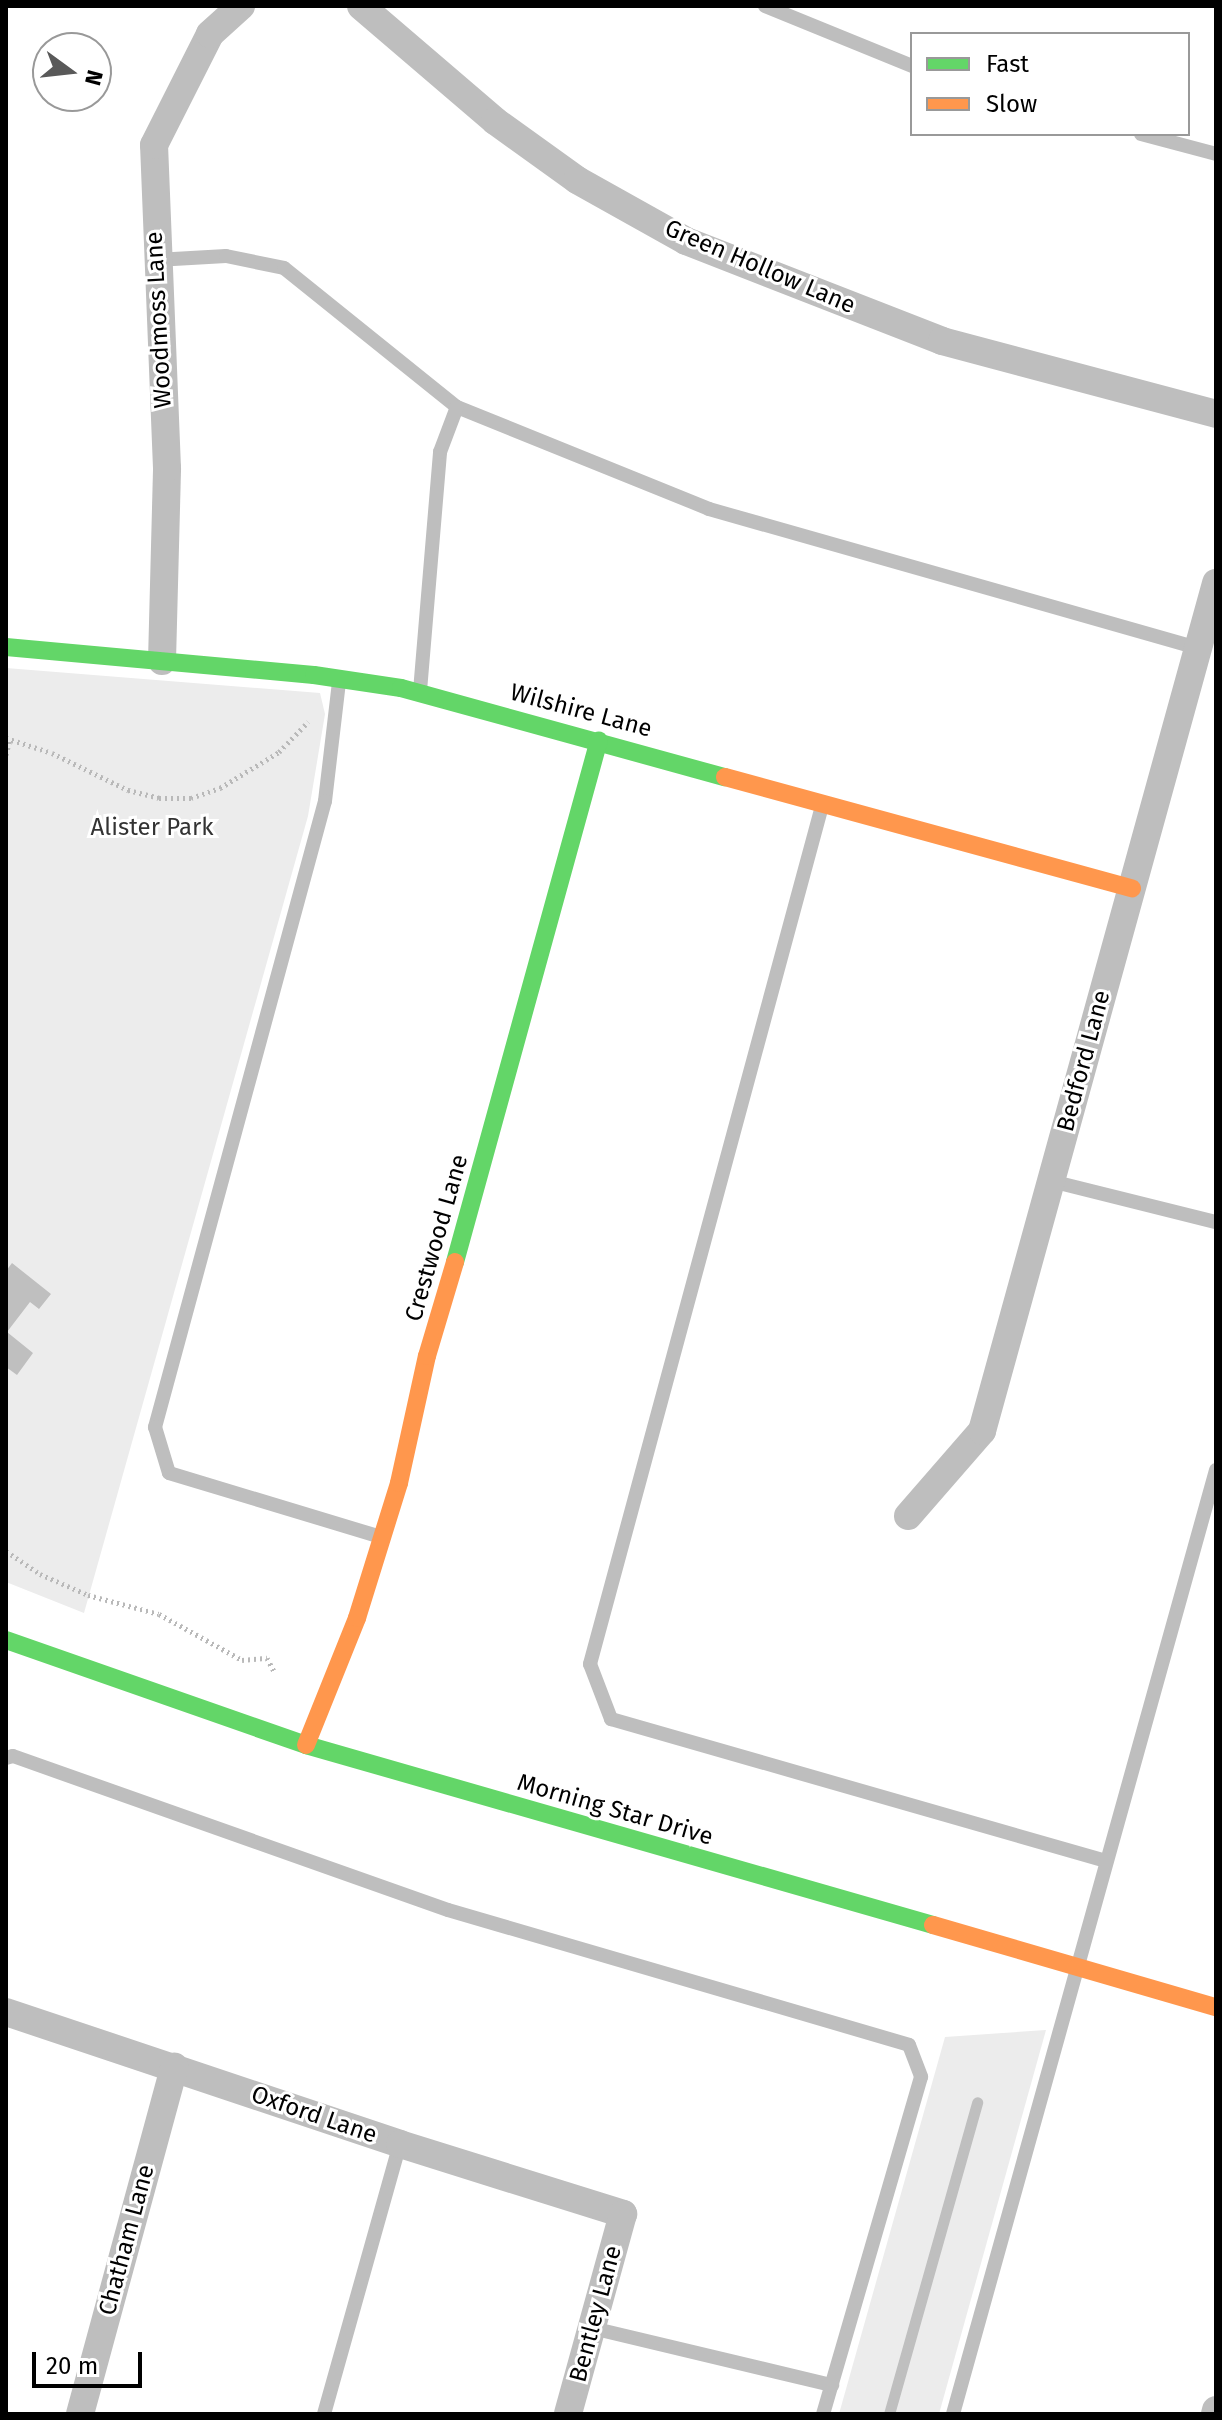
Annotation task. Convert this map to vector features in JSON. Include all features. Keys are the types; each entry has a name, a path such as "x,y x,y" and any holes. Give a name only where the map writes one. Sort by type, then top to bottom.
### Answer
{"street":[{"name":"Woodmoss Lane","path":"162,661 167,468 156,260 154,145 210,34 241,6"},
{"name":"Green Hollow Lane","path":"361,6 495,121 577,180 686,241 942,341 1216,414"},
{"name":"Bedford Lane","path":"908,1516 982,1431 1216,583"},
{"name":"Wilshire Lane","path":"6,647 339,679 420,693 1132,888"},
{"name":"Crestwood Lane","path":"306,1745 357,1618 399,1483 427,1356 499,1112 599,740"},
{"name":"Morning Star Drive","path":"6,1640 306,1745 1216,2007"},
{"name":"Oxford Lane","path":"6,2012 400,2144 623,2214"},
{"name":"Chatham Lane","path":"80,2414 174,2067"},
{"name":"Bentley Lane","path":"568,2414 623,2214"}],"lane":[{"path":"765,6 910,65"},
{"path":"1148,136 1216,154"},
{"path":"156,260 226,256 284,268 457,407 709,509 1198,648"},
{"path":"420,693 440,452 457,407"},
{"path":"339,679 325,801 155,1427 169,1473 382,1537"},
{"path":"823,803 590,1664 611,1719 1106,1861"},
{"path":"1051,1181 1216,1222"},
{"path":"953,2414 1216,1470"},
{"path":"6,1758 13,1756 448,1910 909,2045 921,2077 823,2414"},
{"path":"324,2414 400,2144"},
{"path":"592,2328 832,2385"}],"path":[{"path":"6,755 8,738 94,771 128,790 159,798 191,798 220,788 279,752 326,703 336,705"},
{"path":"6,1551 40,1574 88,1595 159,1614 242,1660 267,1658 274,1671"}],"green space":[{"name":"Alister Park","path":"6,668 320,693 325,714 308,816 84,1613 6,1582"},
{"path":"1046,2030 939,2414 839,2414 945,2037"}],"shaded area":[{"path":"12,1263 51,1294 39,1309 30,1302 7,1332 33,1353 17,1375 6,1367 6,1271"}],"waterway":[{"path":"889,2414 977,2102"}],"traffic: fast":[{"path":"6,647 314,675 401,688 725,777"},
{"path":"455,1262 599,740"},
{"path":"6,1640 306,1745 933,1925"}],"traffic: slow":[{"path":"725,777 1132,888"},
{"path":"306,1745 357,1618 399,1483 427,1356 455,1262"},
{"path":"933,1925 1216,2007"}]}
